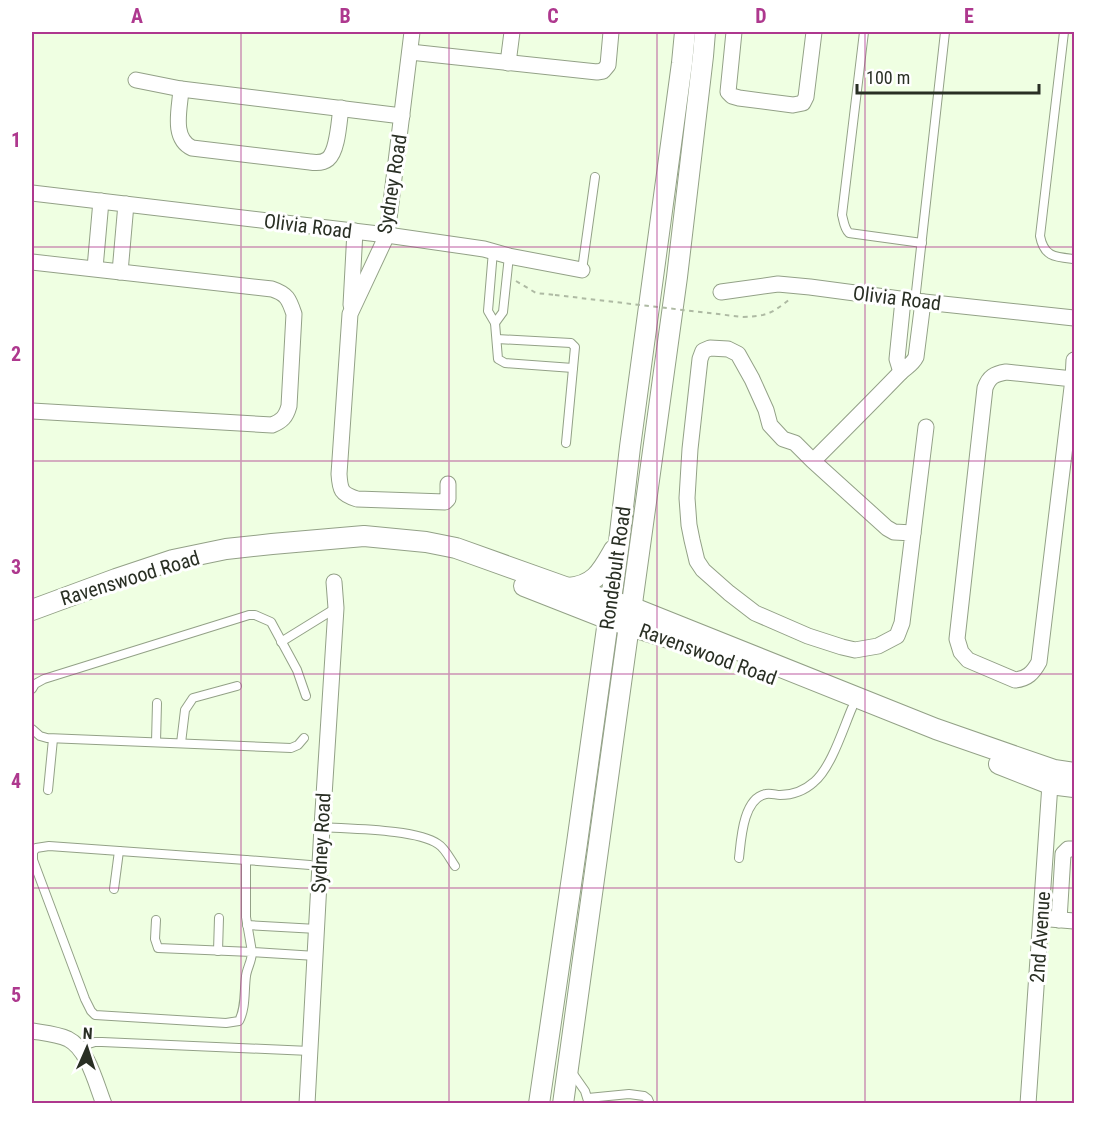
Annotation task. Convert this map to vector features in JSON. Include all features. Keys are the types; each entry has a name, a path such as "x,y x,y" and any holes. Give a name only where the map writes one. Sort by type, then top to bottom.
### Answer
{"main road":[{"name":"Rondebult Road","path":"539,1104 619,542 685,32"},
{"name":"Rondebult Road","path":"563,1104 678,266 705,32"},
{"name":"Ravenswood Road","path":"32,610 173,560 226,549 364,536 426,542 456,548 568,588 609,610"},
{"name":"Ravenswood Road","path":"336,538 363,545 435,556 630,616 1074,787"},
{"path":"568,588 579,587 594,580 619,542"},
{"name":"Ravenswood Road","path":"630,616 672,639 854,703"},
{"path":"622,672 639,647 647,642 672,639"},
{"name":"Ravenswood Road","path":"1052,777 1074,773"}],"street":[{"name":"Sydney Road","path":"412,32 387,235 350,314 339,474 342,491 347,496 357,499 445,502 448,499 448,484"},
{"path":"508,63 512,32"},
{"path":"410,51 597,72 608,65 611,32"},
{"path":"734,32 728,92 739,98 793,105 802,103 806,97 814,32"},
{"path":"136,80 181,89 402,116"},
{"path":"181,89 178,125 180,138 187,146 299,161 319,163 327,160 333,154 341,108"},
{"name":"Olivia Road","path":"32,194 387,235 493,251 582,270"},
{"path":"95,268 101,201"},
{"path":"120,272 126,204"},
{"path":"350,314 355,231"},
{"path":"32,262 272,289 284,293 294,314 289,406 287,415 280,422 272,425 32,411"},
{"name":"Olivia Road","path":"721,292 778,284 1074,318"},
{"path":"813,461 901,372 913,363 916,357 921,319 914,301 901,316 897,359 901,372"},
{"path":"913,533 894,532 887,528 795,443 783,439 770,425 766,410 738,354 728,349 710,348 703,351 700,358 688,466 687,498 689,525 697,561 703,570 755,613 808,636 855,650 878,646 897,636 902,623 926,427"},
{"path":"1073,379 1006,372 991,377 985,388 957,639 961,652 968,660 1015,680 1029,675 1038,663 1073,379 1074,360"},
{"name":"Sydney Road","path":"307,1104 336,608 334,582"},
{"name":"2nd Avenue","path":"1028,1104 1052,777"},
{"path":"1041,919 1067,921 1063,854 1068,849 1074,849"},
{"path":"32,1031 56,1035 70,1040 79,1047 86,1057 104,1104"}],"lane":[{"path":"864,32 842,215 844,223 849,233 922,243"},
{"path":"914,301 945,32"},
{"path":"1064,32 1040,236 1044,249 1050,254 1057,258 1074,259"},
{"path":"582,270 595,177"},
{"path":"493,251 488,311 495,323 498,359 505,363 573,368"},
{"path":"495,323 502,312 509,256"},
{"path":"901,316 921,319"},
{"path":"497,339 571,343 575,347 566,443"},
{"path":"281,642 336,608"},
{"path":"32,689 35,684 44,679 255,615 271,622 297,670 306,696"},
{"path":"181,743 185,710 193,698 237,686"},
{"path":"156,742 157,703"},
{"path":"739,858 742,828 757,798 766,794 783,795 803,791 821,776 854,703"},
{"path":"32,729 40,736 53,739 291,748 298,745 304,738"},
{"path":"48,790 53,739"},
{"path":"322,827 384,831 423,837 439,844 455,866"},
{"path":"246,860 245,896 252,957 246,973 242,1015 239,1021 235,1023 95,1015 85,999 33,860 33,852 36,848 49,846 246,860 310,865"},
{"path":"114,889 119,851"},
{"path":"218,951 219,918"},
{"path":"156,920 155,939 158,948 316,956"},
{"path":"247,925 317,929"},
{"path":"79,1047 102,1042 310,1051"},
{"path":"568,1067 588,1101 638,1095 648,1099 650,1104"}],"path":[{"path":"555,295 743,317 770,314 795,294 810,287"}]}
